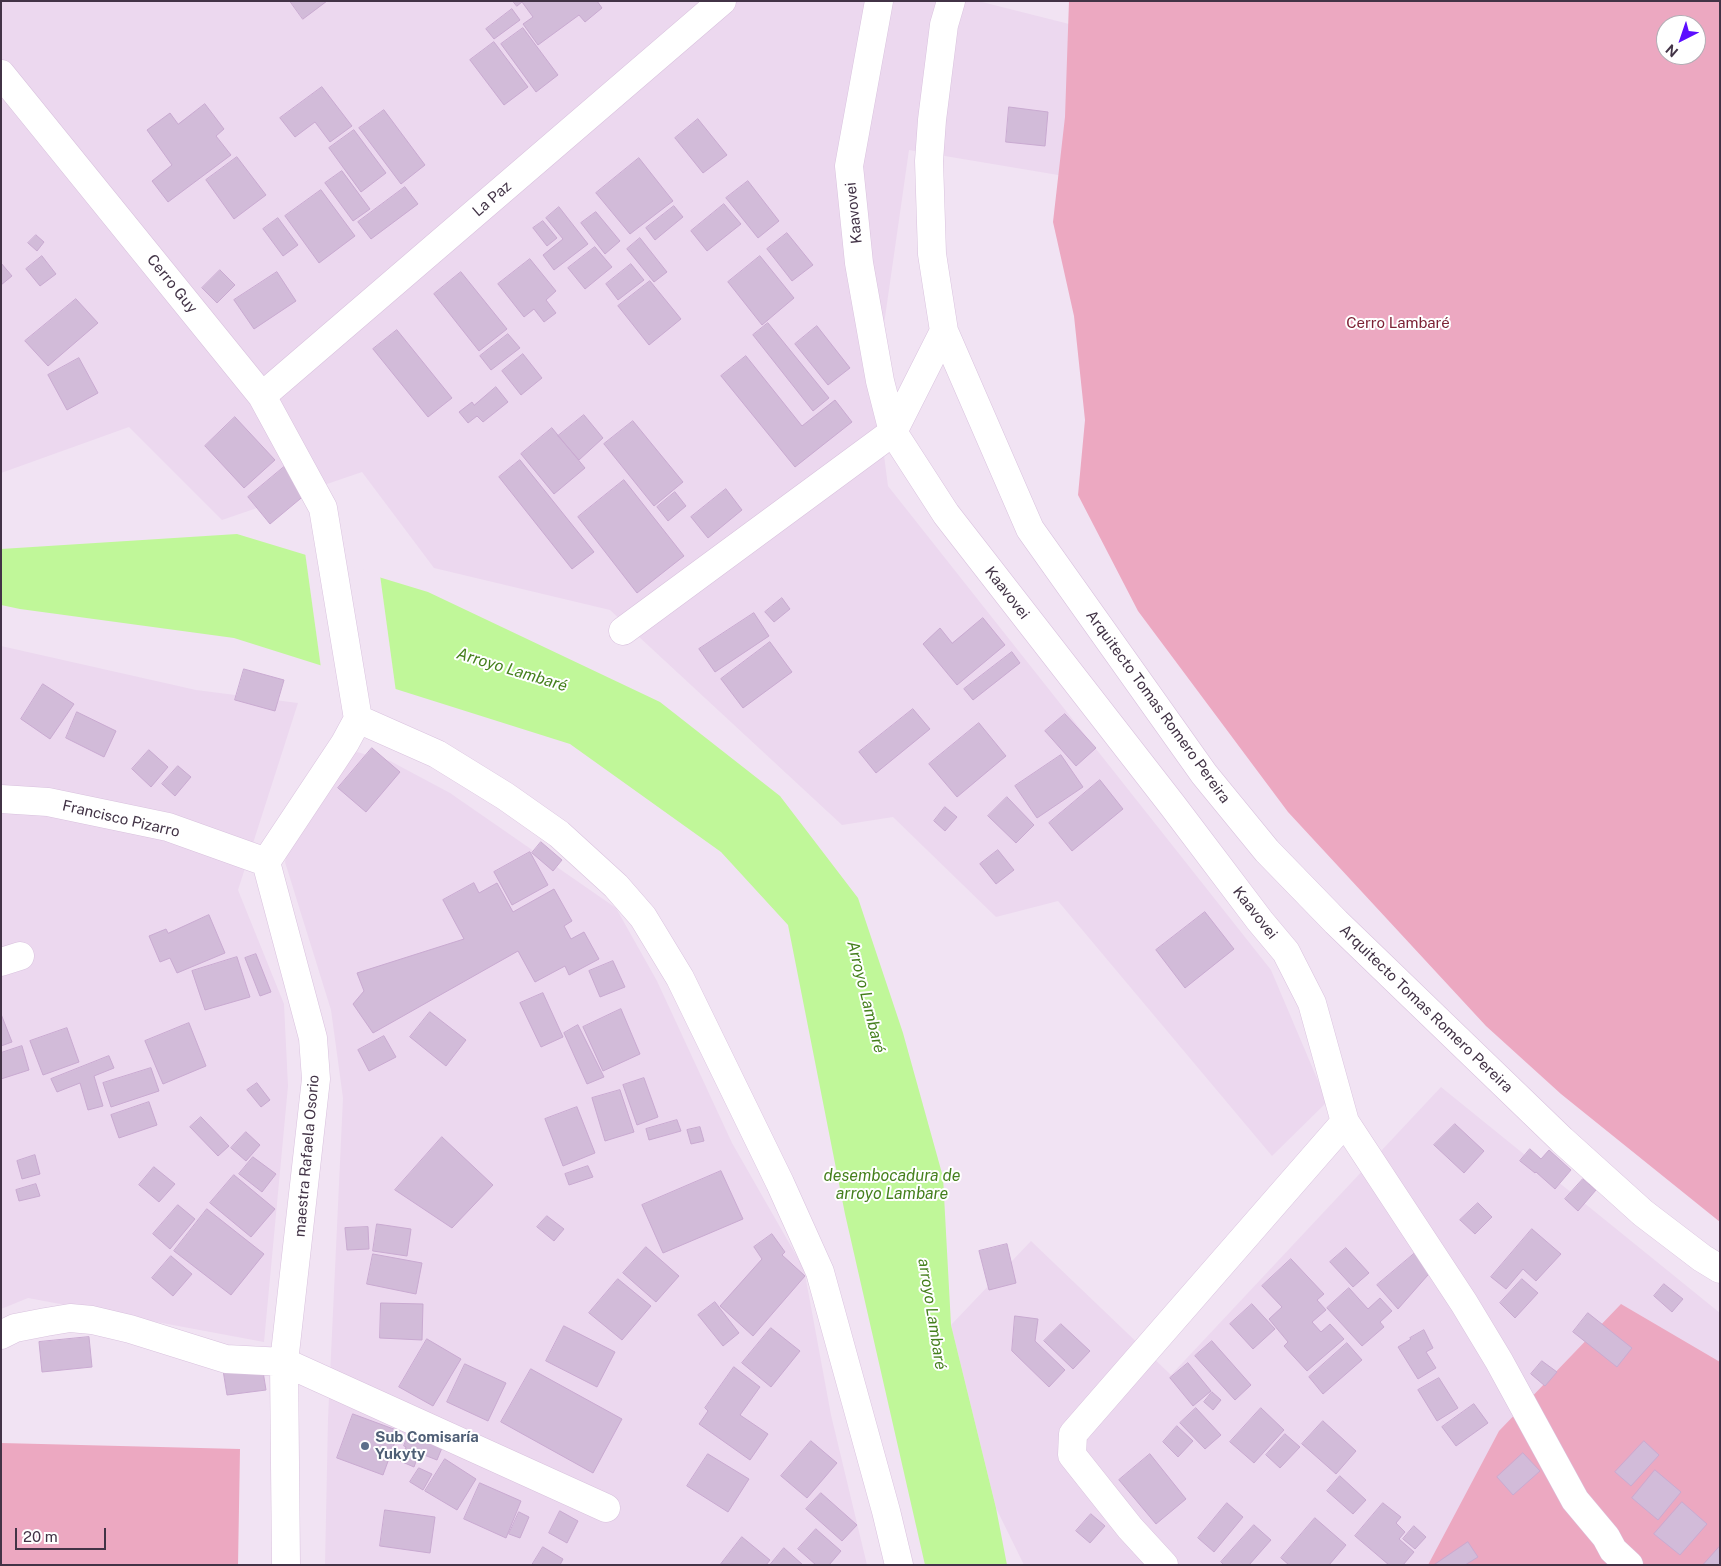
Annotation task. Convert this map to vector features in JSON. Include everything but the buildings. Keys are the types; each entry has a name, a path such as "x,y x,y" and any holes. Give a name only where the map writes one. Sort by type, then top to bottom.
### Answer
{"street":[{"name":"La Paz","path":"262,396 722,1"},
{"name":"Kaavovei","path":"880,1 849,166 859,263 880,381 893,432 946,514 1260,921 1286,952 1312,1004 1345,1122 1464,1303 1575,1500 1606,1537 1613,1550 1629,1565"},
{"name":"Arquitecto Tomas Romero Pereira","path":"951,1 944,25 938,64 929,161 932,254 944,331 1030,529 1204,774 1267,850 1336,922 1562,1140 1643,1213 1702,1258 1720,1269"},
{"name":"Cerro Guy","path":"1,74 262,396 323,508 356,710"},
{"path":"623,631 893,432 944,331"},
{"path":"266,862 345,743 356,710 437,754 505,796 559,834 616,886 643,917 680,978 780,1183 820,1272 886,1511 899,1565"},
{"name":"Francisco Pizarro","path":"1,799 48,802 168,827 266,862"},
{"name":"maestra Rafaela Osorio","path":"266,862 313,1038 316,1080 284,1362 286,1565"},
{"path":"1164,1565 1130,1528 1072,1455 1073,1434 1345,1122"},
{"path":"1,1335 15,1328 70,1318 92,1320 130,1329 226,1359 284,1362 606,1508"}],"shaded area":[{"path":"1,1 978,1 1085,28 1088,180 909,150 875,387 888,486 1271,970 1327,1102 1272,1156 1058,901 996,917 893,817 842,825 610,610 434,568 362,472 222,520 129,427 1,473"},
{"path":"1,646 196,690 298,703 238,890 284,1004 288,1086 264,1342 28,1298 1,1309"},
{"path":"357,752 390,761 450,793 616,908 657,981 732,1143 804,1269 831,1415 867,1565 325,1565 328,1419 343,1098 331,1010 285,862 295,813 325,770"},
{"path":"1441,1087 1720,1313 1720,1565 1024,1565 996,1508 951,1325 1031,1241 1171,1375"}],"green space":[{"name":"Cerro Lambaré","path":"1069,1 1720,1 1720,1222 1561,1094 1486,1026 1288,812 1138,611 1078,495 1085,420 1074,316 1053,222 1065,117"},
{"path":"1621,1304 1720,1362 1720,1565 1428,1565 1499,1431"},
{"path":"1,1443 240,1449 238,1565 1,1565"}],"water":[{"name":"desembocadura de arroyo Lambare","path":"237,534 428,592 660,702 780,796 858,898 903,1033 943,1177 951,1325 996,1508 1007,1565 925,1565 845,1214 788,925 721,852 570,744 234,638 1,605 1,549"}],"pier":[{"path":"305,552 380,575 396,692 321,668"}],"place":[{"name":"Sub Comisaría Yukyty","path":"365,1446"}],"water label":[{"name":"Arroyo Lambaré","path":"512,670"},
{"name":"Arroyo Lambaré","path":"866,997"},
{"name":"arroyo Lambaré","path":"932,1314"}]}
